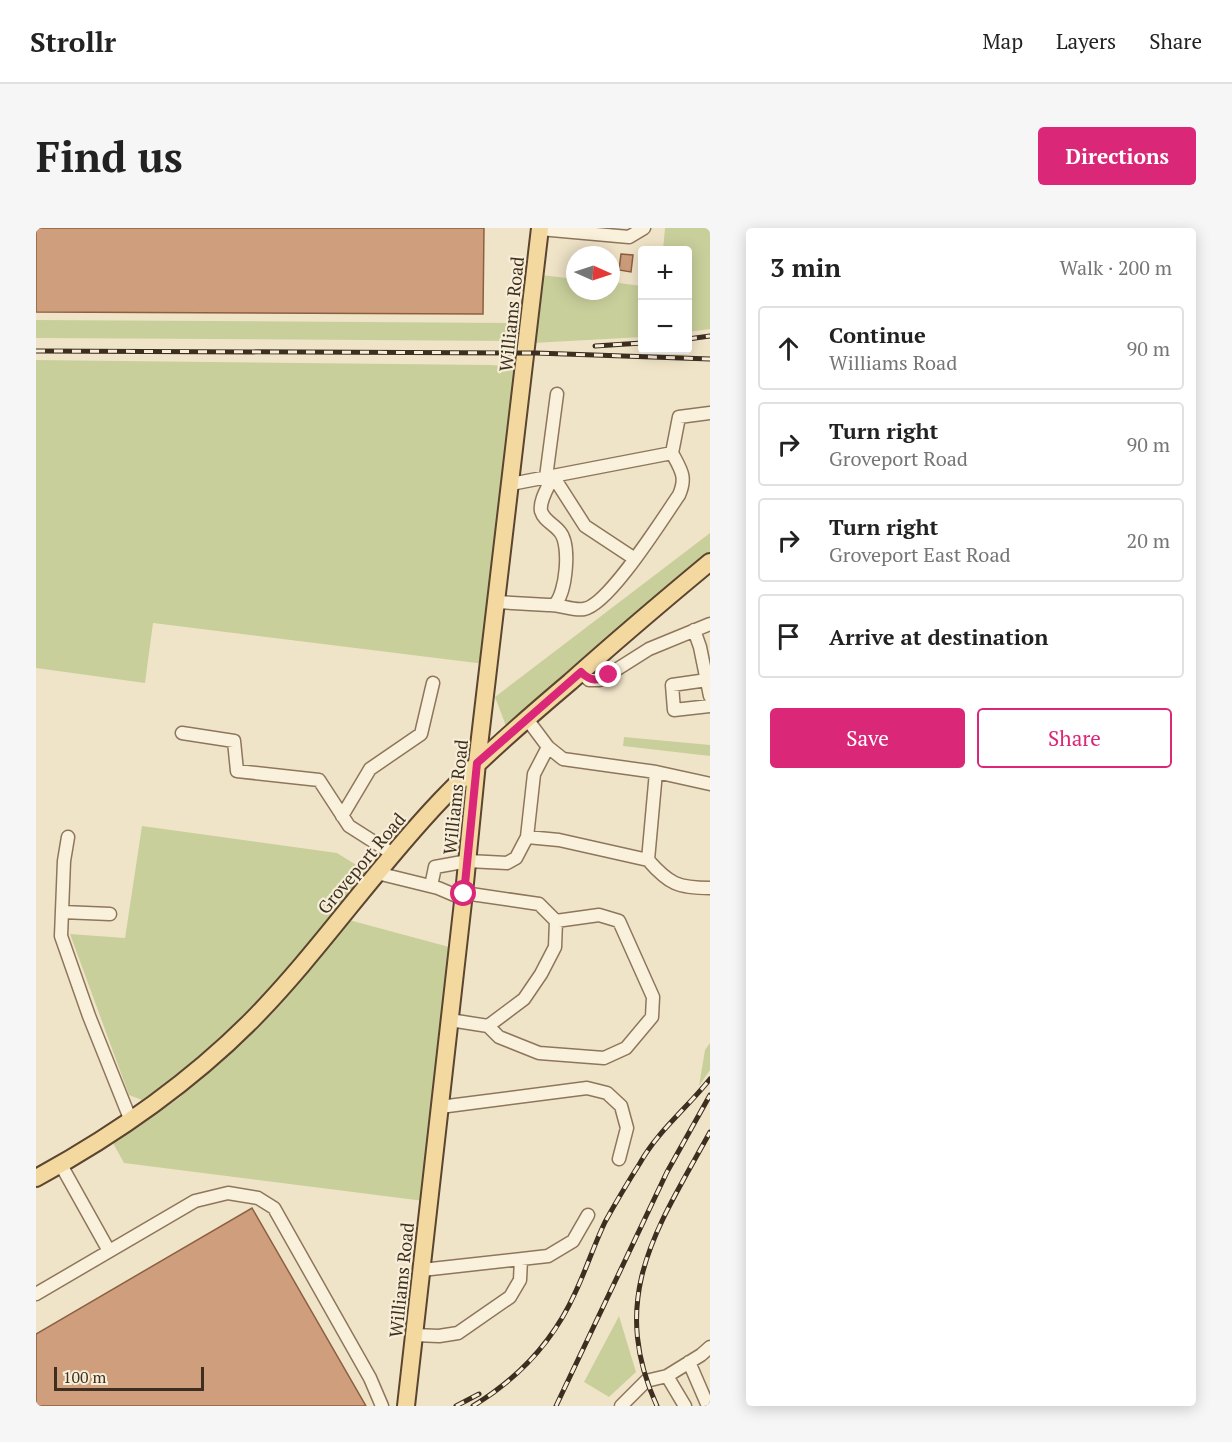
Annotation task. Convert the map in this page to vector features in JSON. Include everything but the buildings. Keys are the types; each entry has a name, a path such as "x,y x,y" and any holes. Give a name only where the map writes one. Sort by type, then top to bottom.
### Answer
{"main road":[{"name":"Williams Road","path":"406,1406 468,861 477,763 498,602 540,228"},
{"name":"Groveport Road","path":"36,1178 131,1121 195,1071 252,1020 393,854 477,763 710,562"}],"lane":[{"path":"540,228 629,237 644,228"},
{"path":"555,604 562,592 566,558 564,541 561,533 544,517 541,503 550,476 557,394"},
{"path":"498,602 555,604 583,609 590,607 618,583 683,486 684,477 672,453 679,417 710,413"},
{"path":"511,484 672,453"},
{"path":"550,476 585,526 634,559"},
{"path":"581,672 590,680 600,680 649,648 710,624"},
{"path":"694,630 710,696"},
{"path":"707,680 672,685 674,710 710,706"},
{"path":"342,816 370,769 421,735 433,683"},
{"path":"527,719 548,747 563,759 656,772 710,784"},
{"path":"182,733 234,741 237,771 319,780 349,826 393,854"},
{"path":"431,886 435,867 468,861 507,863 516,858 527,837 534,774 548,747"},
{"path":"648,860 656,772"},
{"path":"68,837 64,861 61,936 89,1016 131,1121"},
{"path":"527,837 560,840 648,860 664,878 676,885 710,888"},
{"path":"377,873 464,896 539,904 556,921 555,947 541,974 524,999 488,1026"},
{"path":"62,912 111,914"},
{"path":"450,1020 488,1026 499,1037 539,1053 604,1058 626,1048 652,1017 653,997 619,921 599,915 556,921"},
{"path":"440,1107 587,1088 607,1093 621,1106 627,1128 619,1159"},
{"path":"61,1164 109,1251"},
{"path":"36,1294 195,1201 228,1193 258,1197 274,1208 370,1378 382,1406"},
{"path":"422,1270 548,1256 573,1241 588,1215"},
{"path":"414,1335 439,1336 458,1333 510,1297 520,1280 521,1259"},
{"path":"621,1406 646,1381 667,1376 710,1347"},
{"path":"689,1362 708,1406"},
{"path":"667,1376 685,1406"}],"green space":[{"path":"665,228 710,228 710,329 692,331 692,246 663,246"},
{"path":"541,275 566,278 566,300 620,300 620,283 638,285 638,337 533,343"},
{"path":"36,320 523,323 520,341 36,338"},
{"path":"36,360 519,367 485,664 153,623 145,683 36,668"},
{"path":"710,533 710,552 506,726 495,697"},
{"path":"624,737 710,745 710,756 623,746"},
{"path":"142,826 337,853 366,874 290,967 235,1026 175,1078 142,1100 129,1095 70,934 125,938"},
{"path":"349,920 453,948 424,1201 124,1163 113,1143 179,1098 231,1050"},
{"path":"710,1043 710,1070 699,1086 705,1050"},
{"path":"619,1316 636,1372 609,1397 584,1382"}],"railway":[{"path":"692,338 710,336"},
{"path":"595,346 638,343"},
{"path":"36,351 536,353 710,359"},
{"path":"473,1406 520,1371 545,1343 566,1311 605,1222 647,1151 710,1079"},
{"path":"556,1406 667,1172 710,1095"},
{"path":"657,1406 643,1367 637,1330 638,1296 645,1263 657,1231 710,1132"},
{"path":"456,1406 479,1394"}],"route":[{"path":"464,894 477,763 581,672 593,681 609,675"}]}
